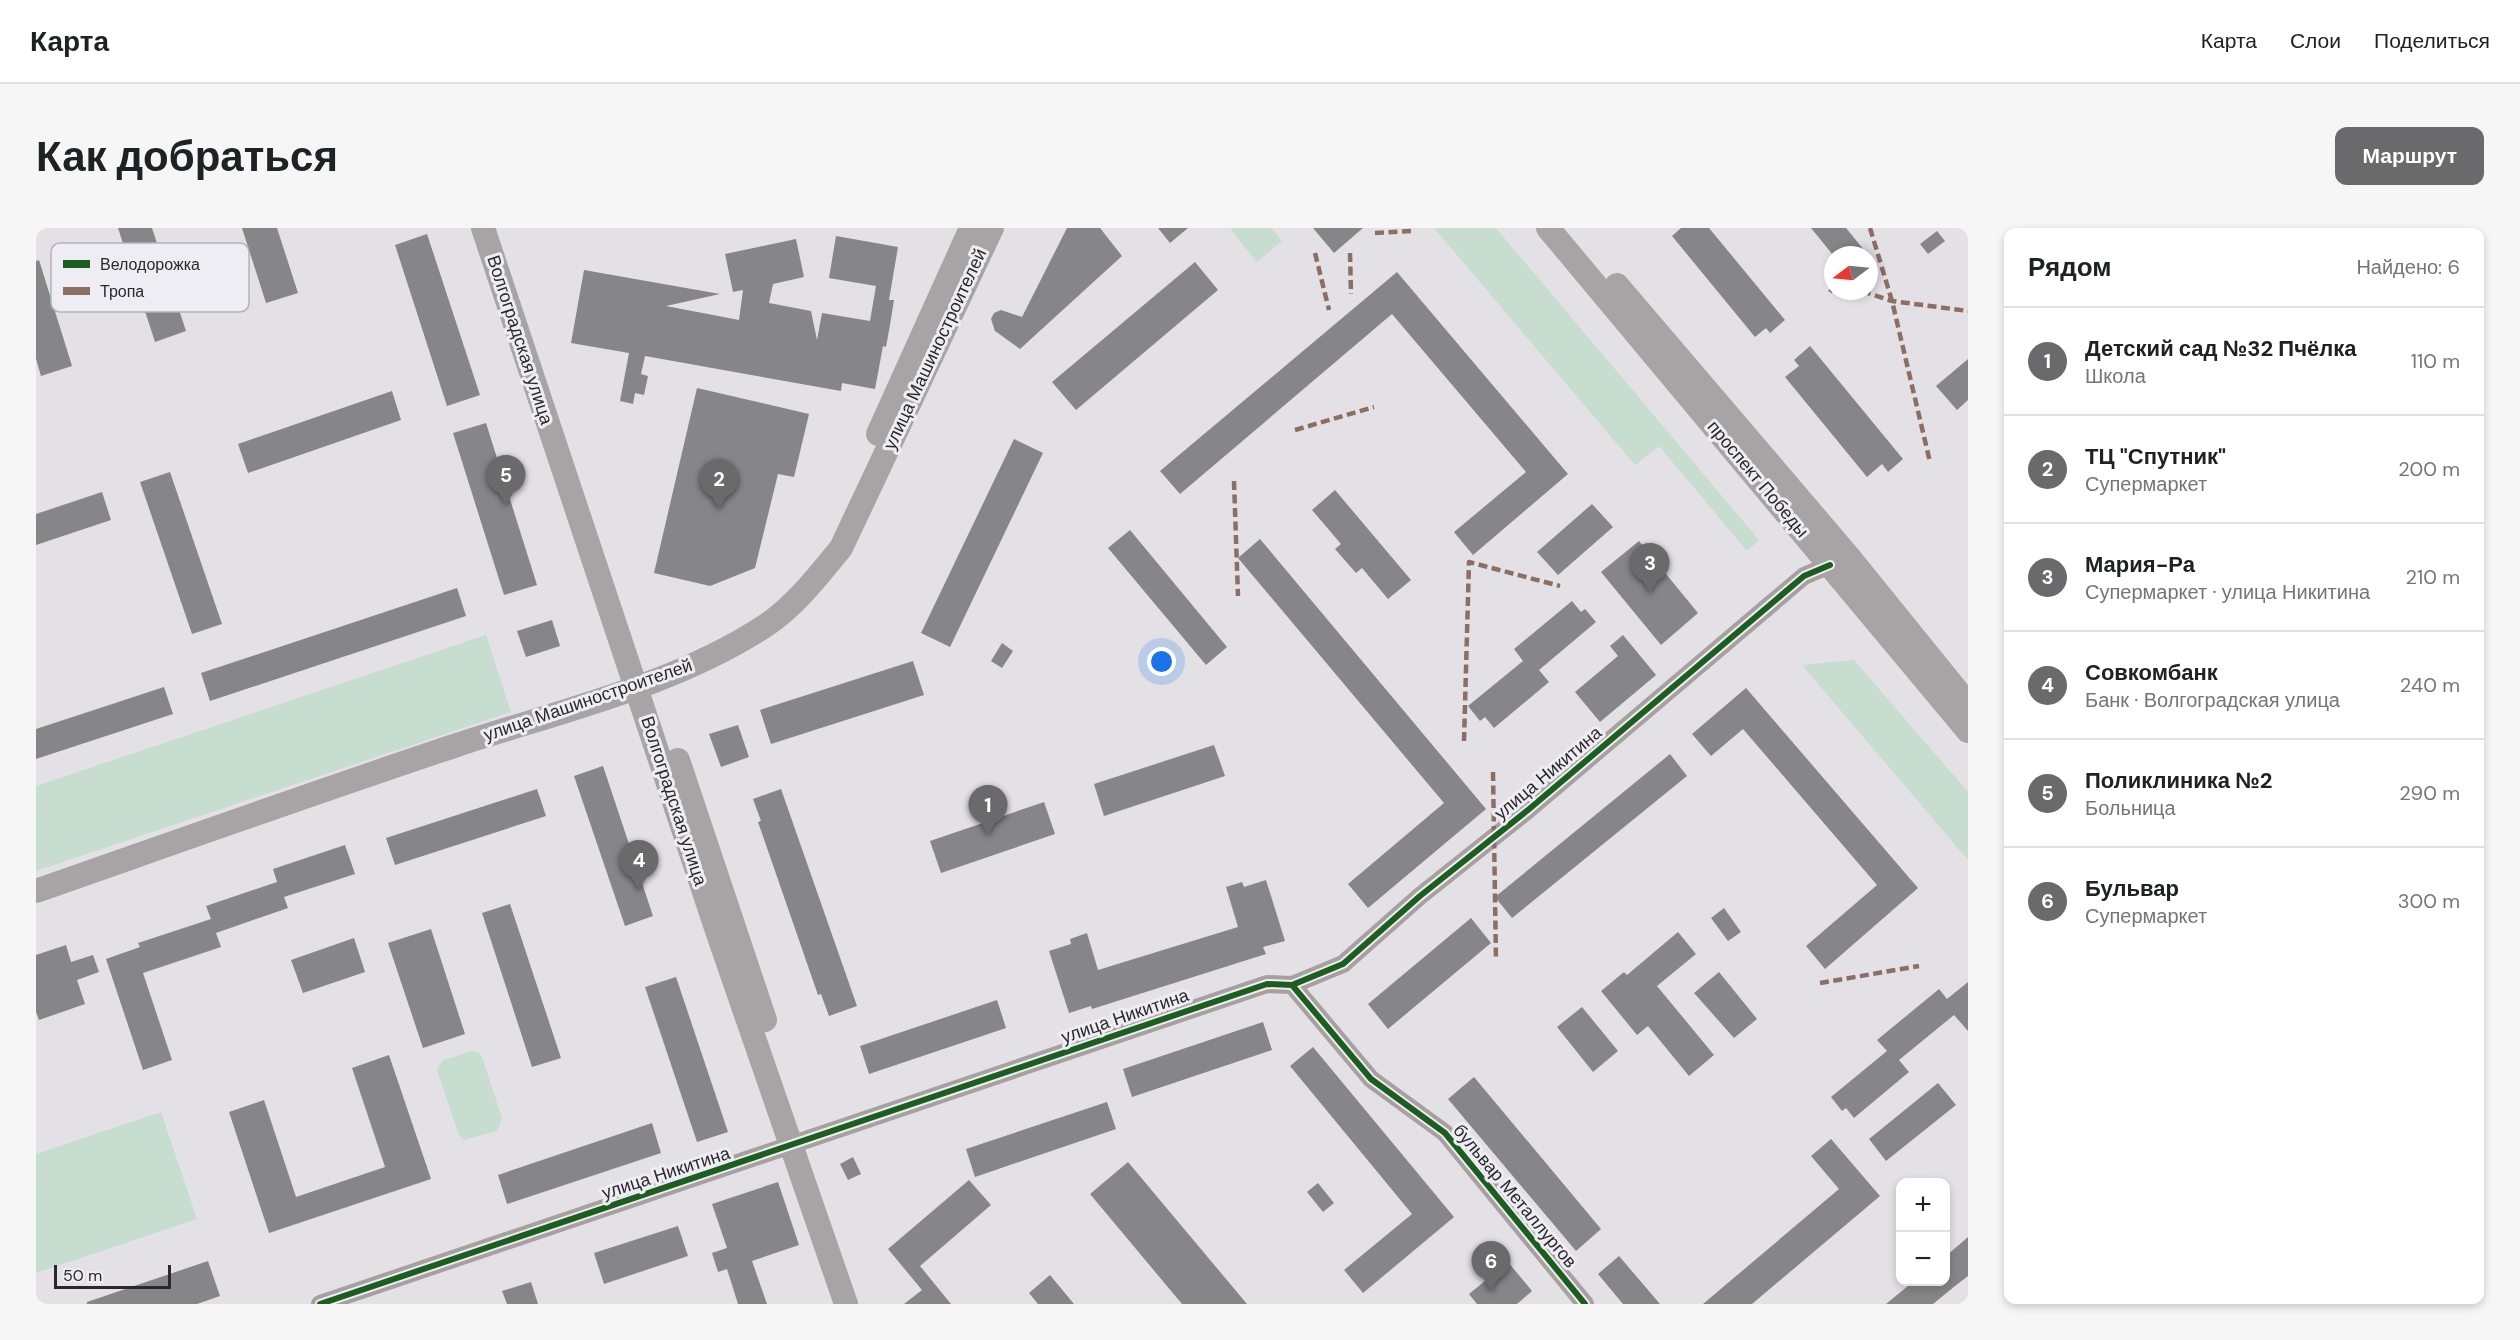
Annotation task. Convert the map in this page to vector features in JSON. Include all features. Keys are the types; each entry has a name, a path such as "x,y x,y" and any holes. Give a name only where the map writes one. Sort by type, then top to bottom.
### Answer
{"main road":[{"name":"Волгоградская улица","path":"483,228 538,395 642,678 717,932 799,1144 846,1304"},
{"path":"499,228 642,678"},
{"path":"36,874 530,705 642,678 712,640 769,605 808,571 831,540 971,228"},
{"name":"улица Машиностроителей","path":"36,891 713,655 767,624 813,582 841,548 992,228"},
{"name":"проспект Победы","path":"1548,228 1968,731"},
{"path":"1569,228 1849,557 1968,704"},
{"path":"799,1144 860,1304"}],"street":[{"name":"улица Никитина","path":"320,1304 1267,984 1292,985 1343,964 1420,896 1528,810 1804,576 1830,565"},
{"name":"бульвар Металлургов","path":"1292,985 1371,1079 1445,1133 1585,1304"}],"green space":[{"path":"1234,228 1271,228 1282,241 1257,262 1231,230"},
{"path":"1434,228 1496,228 1759,540 1747,551 1659,446 1635,465"},
{"path":"486,635 511,712 36,871 36,786"},
{"path":"1854,660 1968,792 1968,860 1802,665"},
{"path":"471,1051 478,1052 482,1057 502,1118 497,1131 464,1140 459,1135 437,1070 442,1061"},
{"path":"161,1112 197,1219 36,1273 36,1154"}],"building":[{"path":"118,228 152,228 157,243 123,243"},
{"path":"242,228 277,228 298,293 266,303 249,250 249,243 247,243"},
{"path":"1067,228 1100,228 1122,256 1020,349 995,331 991,319 994,313 1001,310 1022,317"},
{"path":"1158,228 1188,228 1170,243"},
{"path":"1313,228 1363,228 1334,253"},
{"path":"1681,228 1709,228 1785,320 1770,333 1766,328 1755,337 1672,236"},
{"path":"1811,228 1846,228 1861,246 1826,246"},
{"path":"1937,231 1945,241 1928,254 1920,244"},
{"path":"427,234 480,395 447,406 395,245"},
{"path":"836,236 898,247 889,300 894,300 890,325 886,347 883,346 875,389 842,383 841,391 645,356 641,374 648,376 644,395 635,393 633,404 620,401 629,353 571,343 584,270 720,294 666,306 739,320 743,290 733,292 725,254 796,239 804,277 773,284 769,303 811,311 817,340 822,313 870,321 876,286 829,278"},
{"path":"39,260 51,299 51,312 55,312 72,366 41,376 36,359 36,261"},
{"path":"1195,262 1218,290 1076,410 1052,382"},
{"path":"1397,272 1568,474 1473,555 1454,532 1526,472 1392,314 1180,494 1160,471"},
{"path":"145,312 180,312 186,331 155,342"},
{"path":"1810,346 1903,459 1888,472 1882,464 1867,477 1785,377 1799,366 1794,360"},
{"path":"1968,359 1968,400 1957,410 1936,386"},
{"path":"697,388 809,414 794,477 778,474 755,568 710,586 654,573"},
{"path":"392,391 401,420 248,473 238,444"},
{"path":"486,423 537,585 504,595 453,433"},
{"path":"1014,439 1043,453 950,647 921,633"},
{"path":"170,472 222,624 192,634 140,482"},
{"path":"1335,490 1411,580 1388,599 1362,568 1356,573 1335,549 1341,544 1312,510"},
{"path":"102,492 111,520 36,545 36,514"},
{"path":"1592,504 1613,527 1558,575 1537,552"},
{"path":"1130,530 1227,647 1206,665 1108,548"},
{"path":"1260,539 1486,809 1368,908 1348,884 1444,803 1238,558"},
{"path":"1639,541 1698,613 1661,645 1601,572"},
{"path":"457,588 466,616 210,701 201,673"},
{"path":"1572,601 1581,612 1585,609 1596,622 1539,670 1549,682 1494,728 1485,717 1480,721 1468,706 1523,661 1514,649"},
{"path":"552,620 560,646 526,657 517,631"},
{"path":"1623,635 1656,675 1600,722 1575,692 1618,656 1610,646"},
{"path":"1002,643 1013,651 1002,668 991,661"},
{"path":"913,661 924,695 771,744 760,710"},
{"path":"164,687 173,714 36,759 36,729"},
{"path":"1746,688 1918,888 1825,969 1806,946 1877,885 1743,729 1711,756 1692,734"},
{"path":"738,725 749,757 721,767 709,734"},
{"path":"1214,745 1225,776 1104,816 1094,784"},
{"path":"1670,754 1687,776 1512,918 1495,897"},
{"path":"603,766 653,916 625,926 574,776"},
{"path":"537,789 546,816 395,865 386,838"},
{"path":"781,789 857,1006 829,1016 821,994 818,995 758,822 761,821 753,799"},
{"path":"1044,802 1055,834 941,873 930,841"},
{"path":"345,845 355,874 284,897 288,908 216,933 221,947 143,973 172,1060 143,1070 106,959 140,947 138,943 211,919 206,906 277,882 273,869"},
{"path":"1266,880 1285,941 1263,947 1266,954 1092,1009 1091,1006 1069,1013 1049,951 1071,944 1070,939 1087,933 1098,970 1238,927 1226,887 1242,882 1244,887"},
{"path":"510,904 561,1058 532,1067 482,913"},
{"path":"1724,908 1741,932 1728,941 1711,918"},
{"path":"1471,918 1491,943 1388,1029 1368,1004"},
{"path":"431,929 465,1034 423,1048 388,943"},
{"path":"1678,932 1696,954 1657,986 1714,1055 1689,1076 1648,1026 1637,1035 1601,991 1624,972 1627,975"},
{"path":"354,938 365,972 303,993 291,960"},
{"path":"66,945 71,962 93,955 99,972 77,980 85,1004 39,1020 36,1012 36,955"},
{"path":"1719,972 1757,1019 1734,1038 1694,993"},
{"path":"676,977 728,1132 697,1142 645,987"},
{"path":"1968,982 1968,1031 1954,1015 1899,1060 1909,1072 1854,1118 1846,1108 1842,1111 1831,1097 1887,1051 1877,1040 1939,989 1947,999"},
{"path":"997,1000 1006,1028 869,1074 860,1046"},
{"path":"1582,1007 1618,1051 1593,1072 1557,1027"},
{"path":"1263,1022 1272,1050 1132,1097 1123,1069"},
{"path":"1313,1047 1454,1217 1363,1293 1344,1270 1412,1214 1290,1066"},
{"path":"389,1055 431,1179 269,1233 229,1112 264,1100 296,1197 385,1167 352,1068"},
{"path":"1474,1077 1601,1229 1576,1251 1448,1099"},
{"path":"1938,1083 1956,1105 1886,1161 1869,1139"},
{"path":"1107,1102 1116,1129 975,1177 966,1149"},
{"path":"652,1123 661,1153 507,1204 498,1175"},
{"path":"1831,1139 1880,1196 1752,1304 1703,1304 1839,1189 1811,1156"},
{"path":"853,1157 861,1174 848,1180 840,1164"},
{"path":"1128,1162 1247,1304 1182,1304 1090,1194"},
{"path":"969,1180 991,1205 920,1266 951,1304 904,1304 922,1290 888,1249"},
{"path":"778,1182 799,1245 752,1261 767,1304 738,1304 727,1269 718,1272 712,1253 727,1248 712,1204"},
{"path":"1318,1183 1334,1203 1323,1212 1307,1192"},
{"path":"678,1226 688,1256 604,1284 594,1253"},
{"path":"1968,1237 1968,1276 1933,1304 1886,1304 1908,1286 1950,1286 1950,1253"},
{"path":"1619,1256 1660,1304 1623,1304 1598,1274"},
{"path":"208,1261 220,1296 197,1304 87,1304 87,1302"},
{"path":"1508,1262 1532,1291 1517,1304 1477,1304 1469,1294"},
{"path":"1050,1275 1074,1304 1038,1304 1029,1293"},
{"path":"531,1282 538,1304 507,1304 502,1291"}],"marked path":[{"path":"1870,228 1892,301 1930,462"},
{"path":"1375,233 1413,231"},
{"path":"1315,253 1329,310"},
{"path":"1350,253 1351,294"},
{"path":"1878,296 1892,301 1968,311"},
{"path":"1295,430 1374,407"},
{"path":"1234,481 1238,596"},
{"path":"1464,741 1469,562 1560,586"},
{"path":"1493,772 1496,960"},
{"path":"1820,983 1919,966"}],"cycle path":[{"path":"320,1304 1267,984 1292,985 1343,964 1420,896 1528,810 1804,576 1830,565"},
{"path":"1292,985 1371,1079 1445,1133 1585,1304"}],"place":[{"name":"Поликлиника №2","path":"506,505"},
{"name":"ТЦ \"Спутник\"","path":"719,509"},
{"name":"Мария-Ра","path":"1650,593"},
{"name":"Детский сад №32 Пчёлка","path":"988,835"},
{"name":"Совкомбанк","path":"639,890"},
{"name":"Бульвар","path":"1491,1291"}]}
